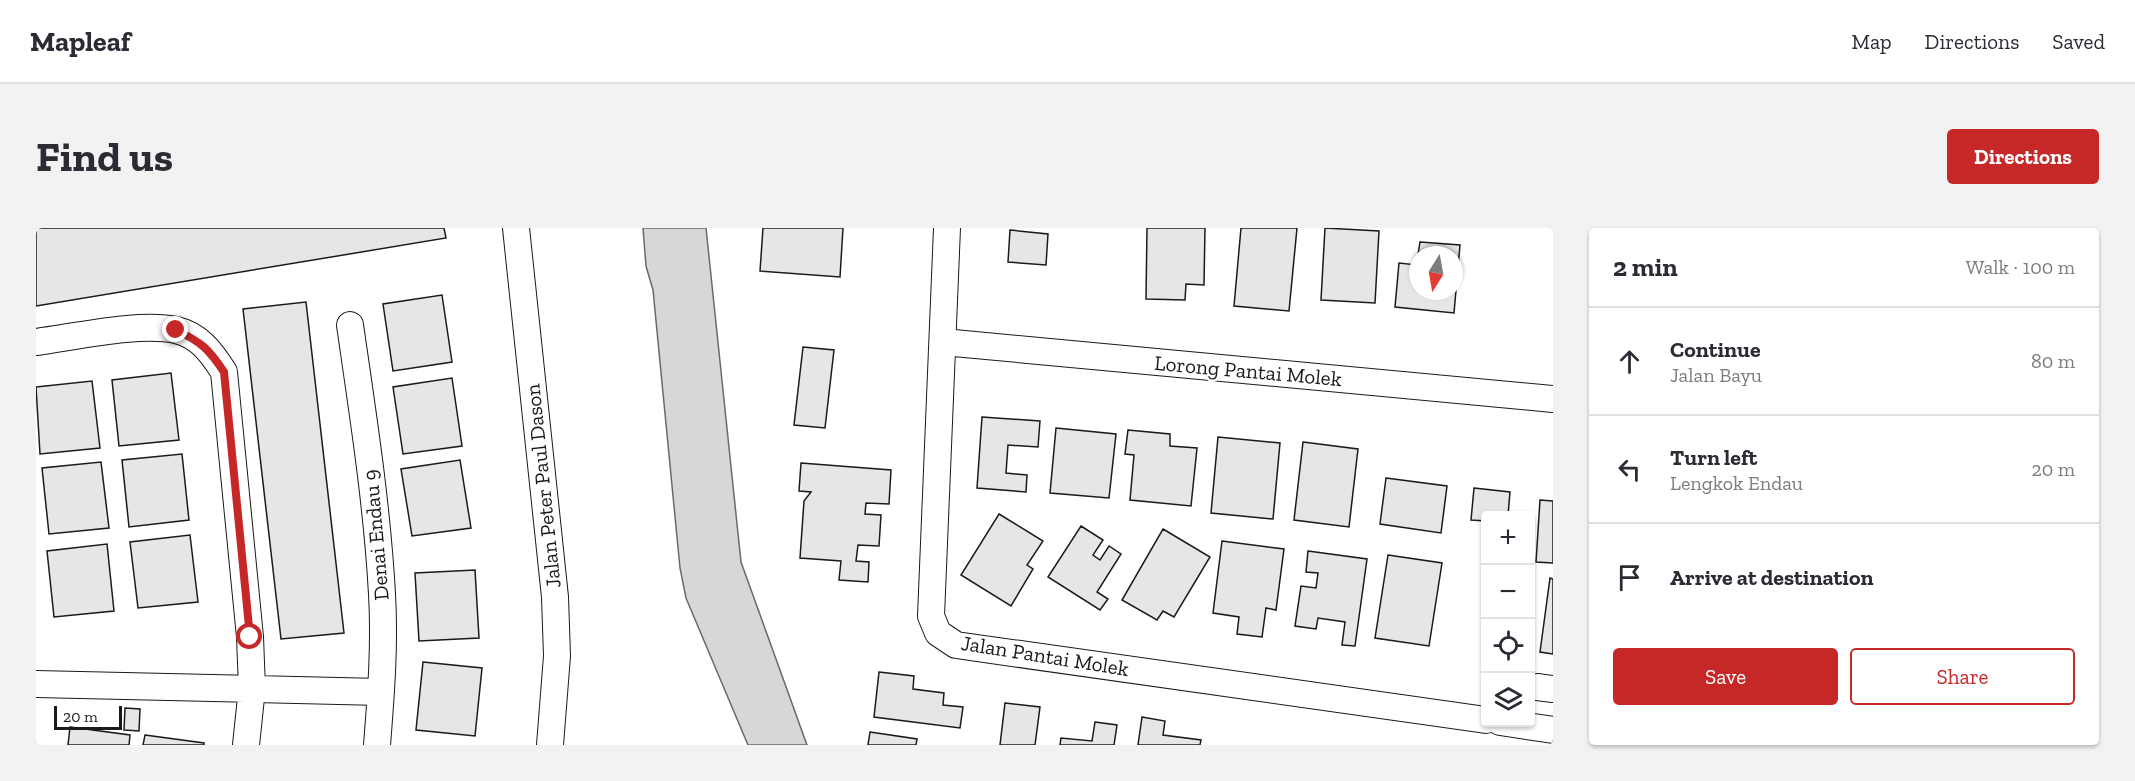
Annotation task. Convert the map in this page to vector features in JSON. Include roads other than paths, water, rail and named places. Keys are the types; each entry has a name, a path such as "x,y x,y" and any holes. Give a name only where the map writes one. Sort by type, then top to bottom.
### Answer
{"street":[{"name":"Jalan Peter Paul Dason","path":"516,228 555,597 557,656 550,745"},
{"name":"Jalan Pantai Molek","path":"948,228 931,616 938,633 956,645 1481,719"},
{"name":"Denai Endau 9","path":"350,326 375,500 382,597 381,692 377,745"},
{"path":"36,342 143,329 176,330 196,339 211,351 224,372 250,637 252,688 246,745"},
{"name":"Lorong Pantai Molek","path":"943,342 1553,399"},
{"path":"36,684 381,692"},
{"path":"1530,727 1553,730"}]}
